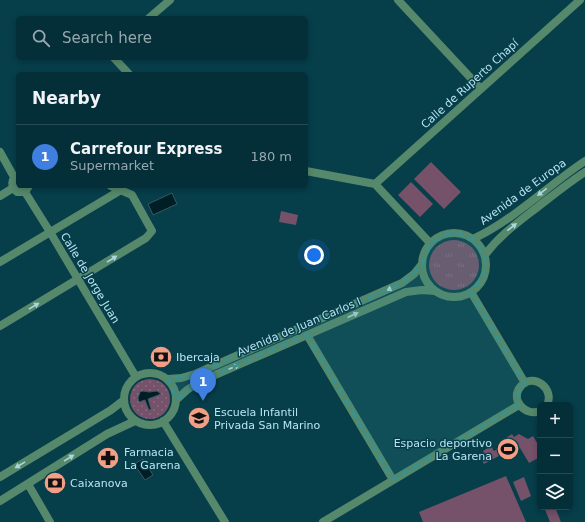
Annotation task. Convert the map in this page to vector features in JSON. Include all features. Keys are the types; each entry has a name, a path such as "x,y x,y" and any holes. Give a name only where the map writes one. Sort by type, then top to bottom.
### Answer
{"street":[{"path":"151,16 170,0"},
{"path":"398,0 481,89"},
{"name":"Calle de Ruperto Chapí","path":"375,184 580,0"},
{"path":"116,60 127,72"},
{"path":"0,152 16,177 12,183 13,188 17,192 27,189"},
{"name":"Avenida de Europa","path":"473,239 499,225 585,161"},
{"path":"308,171 375,184 430,243"},
{"name":"Avenida de Europa","path":"485,255 505,232 585,172"},
{"path":"0,196 13,188"},
{"path":"0,326 146,238 152,231 132,195 116,188"},
{"name":"Calle de Jorge Juan","path":"27,189 50,232 136,377"},
{"path":"0,262 122,190"},
{"path":"451,233 465,235 473,239 480,246 485,255 486,266 480,285 463,296 444,296 428,283 423,275 422,264 424,253 430,243 438,237 451,233"},
{"name":"Avenida de Juan Carlos I","path":"168,380 195,374 402,283 414,274 422,264"},
{"name":"Avenida de Juan Carlos I","path":"176,400 199,382 406,292 422,290 436,291"},
{"path":"471,292 525,383"},
{"path":"307,335 392,480"},
{"path":"144,373 152,373 160,375 168,380 175,392 176,400 170,416 157,424 149,425 142,424 129,415 125,408 125,391 136,377 144,373"},
{"path":"537,412 527,412 519,405 517,395 525,383 536,381 541,383 545,387 549,397 548,402"},
{"path":"0,477 111,410 124,400"},
{"path":"323,522 519,405"},
{"path":"0,501 107,434 135,420"},
{"path":"163,421 225,522"},
{"path":"28,484 50,522"}],"highlighted area":[{"path":"456,233 473,239 485,255 484,276 471,292 525,383 519,390 519,405 393,480 307,335 199,382 176,400 168,379 195,374 402,283 422,264 430,243 447,234"}],"green space":[{"path":"431,162 461,192 444,209 414,179"},
{"path":"411,182 433,204 420,217 398,195"},
{"path":"281,211 298,215 296,225 279,222"},
{"path":"449,240 459,240 472,247 479,260 479,270 472,283 459,290 449,290 440,286 433,279 429,270 429,260 433,251 440,244"},
{"path":"154,379 161,382 167,388 170,399 169,407 161,416 154,419 146,419 139,416 131,407 130,395 133,388 142,380"},
{"name":"Espacio deportivo La Garena","path":"512,434 514,437 519,434 528,439 533,436 537,443 537,459 529,463 520,448 510,454 508,451 484,464 481,459 486,456 483,451 491,446 494,451 507,444 504,439"},
{"path":"506,476 526,522 423,522 419,512"},
{"path":"524,477 531,496 521,501 513,482"},
{"path":"545,510 556,510 561,522 550,522"}],"water":[{"path":"172,193 177,204 153,215 148,204"},
{"path":"157,391 161,394 148,399 151,409 149,410 145,400 139,402 138,398 140,392"},
{"path":"143,459 153,475 145,480 134,464"}],"place":[{"name":"Ibercaja","path":"161,357"},
{"name":"Carrefour Express","path":"203,401"},
{"name":"Escuela Infantil Privada San Marino","path":"199,418"},
{"name":"Espacio deportivo La Garena","path":"508,449"},
{"name":"Farmacia La Garena","path":"108,458"},
{"name":"Caixanova","path":"55,483"}]}
